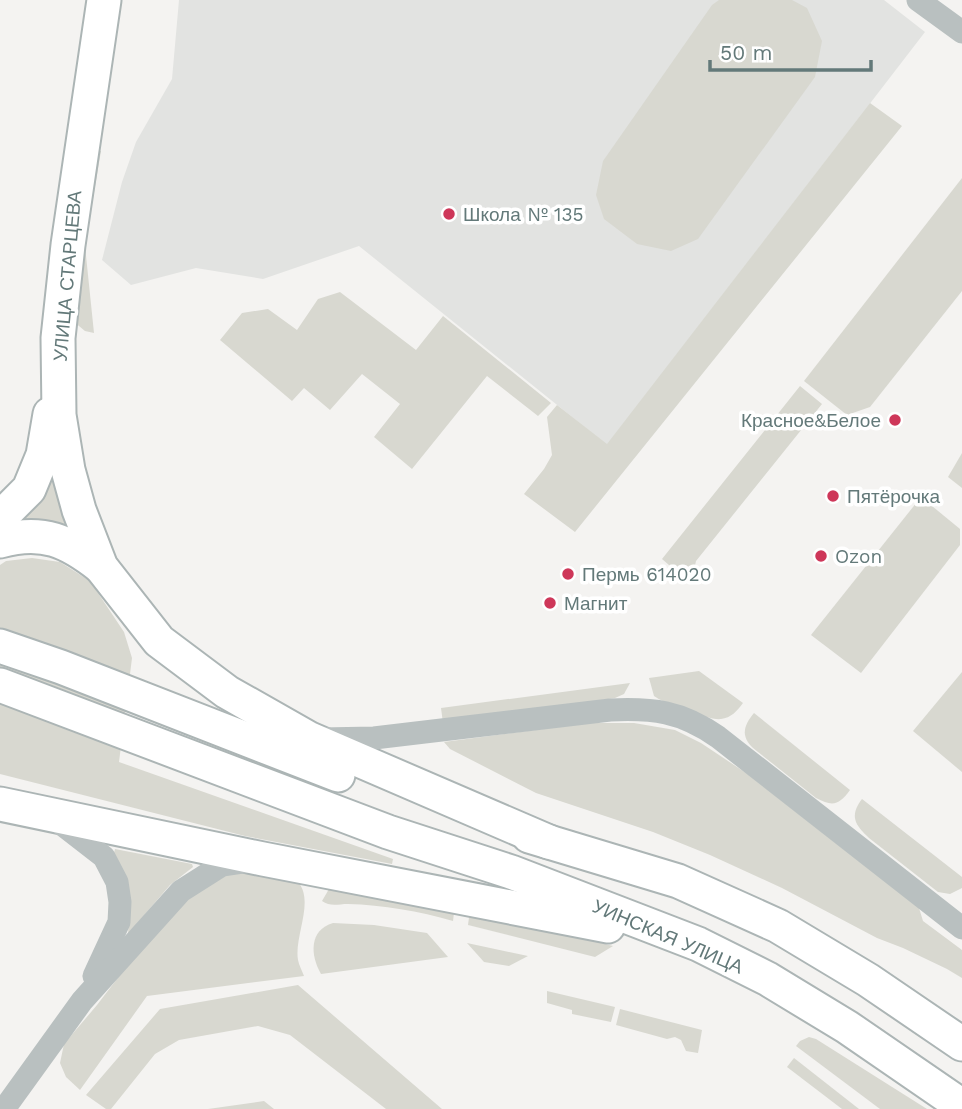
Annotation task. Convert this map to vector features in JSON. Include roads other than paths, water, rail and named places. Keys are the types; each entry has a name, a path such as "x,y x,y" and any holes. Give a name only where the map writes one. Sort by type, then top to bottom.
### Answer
{"main road":[{"name":"УЛИЦА СТАРЦЕВА","path":"104,0 78,169 58,338 59,415 68,470 79,510 101,567 159,641 227,692 310,739 549,842"},
{"path":"0,518 29,489 43,455 58,338"},
{"path":"0,541 33,536 59,540 80,551 101,567"},
{"path":"0,646 61,667 396,797 678,881 778,926 868,980 962,1044"},
{"name":"УИНСКАЯ УЛИЦА","path":"0,685 388,832 511,873 698,944 768,979 848,1027 962,1106"},
{"path":"0,804 262,859 698,944"}],"street":[{"path":"918,0 962,32"},
{"path":"310,739 374,738 610,710 641,709 683,717 718,737 962,928"},
{"path":"51,816 104,857 117,882 119,922 82,1001"},
{"path":"4,1109 82,1001 181,891 222,865 262,859"}],"place":[{"name":"Школа № 135","path":"449,214"},
{"name":"Красное&Белое","path":"895,420"},
{"name":"Пятёрочка","path":"833,496"},
{"name":"Ozon","path":"821,556"},
{"name":"Пермь 614020","path":"568,574"},
{"name":"Магнит","path":"550,603"}]}
